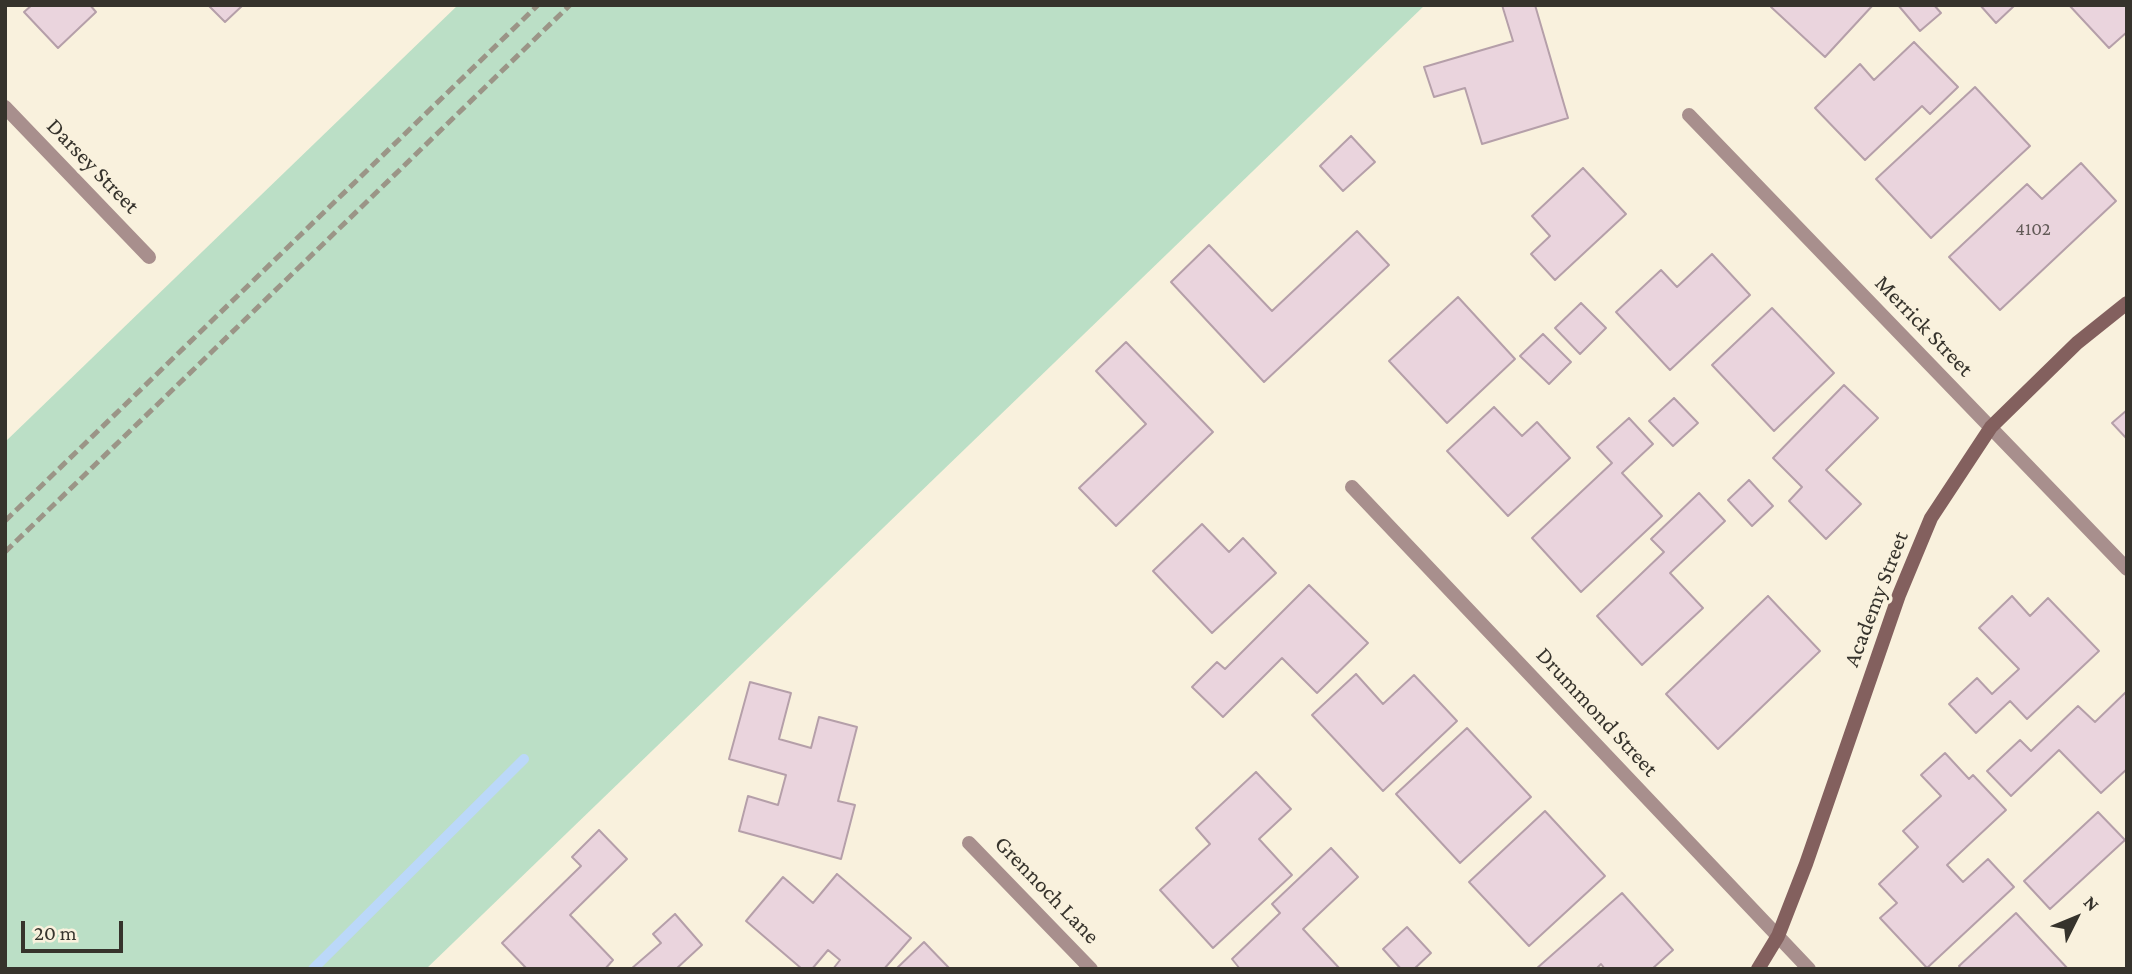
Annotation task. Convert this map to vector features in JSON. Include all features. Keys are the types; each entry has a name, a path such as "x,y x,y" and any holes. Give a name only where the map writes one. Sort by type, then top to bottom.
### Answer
{"street":[{"name":"Darsey Street","path":"5,107 149,257"},
{"name":"Merrick Street","path":"1689,115 2127,569"},
{"name":"Academy Street","path":"1758,969 1778,936 1806,864 1899,595 1926,531 1991,427 2077,343 2127,303"},
{"name":"Drummond Street","path":"1352,487 1809,969"},
{"name":"Grennoch Lane","path":"970,844 1091,969"}],"green space":[{"path":"458,5 1425,5 426,969 5,969 5,442"}],"building":[{"path":"32,5 90,5 96,12 58,48 24,12"},
{"path":"208,5 243,5 225,22"},
{"path":"1502,5 1535,5 1568,118 1482,144 1465,88 1434,97 1424,67 1513,41"},
{"path":"1873,5 1825,57 1771,7"},
{"path":"1898,5 1934,5 1941,13 1920,31"},
{"path":"1980,5 2015,5 1996,23"},
{"path":"2069,5 2127,5 2127,32 2109,48"},
{"path":"1914,42 1958,87 1930,114 1922,106 1865,160 1815,108 1860,64 1874,80"},
{"path":"1975,87 2030,146 1931,238 1876,179"},
{"path":"1351,136 1375,162 1343,191 1320,166"},
{"path":"2081,163 2116,201 2000,310 1949,257 2027,184 2042,199"},
{"path":"1583,168 1626,214 1555,280 1531,254 1550,236 1532,216"},
{"path":"1357,231 1389,265 1264,382 1171,282 1209,245 1272,311"},
{"path":"1712,254 1750,295 1670,370 1616,312 1661,270 1677,287"},
{"path":"1458,297 1515,359 1447,423 1389,361"},
{"path":"1581,303 1606,328 1580,354 1555,328"},
{"path":"1772,308 1834,373 1774,431 1712,365"},
{"path":"1543,334 1571,362 1549,384 1520,356"},
{"path":"1126,342 1213,432 1116,526 1079,488 1146,424 1096,371"},
{"path":"1844,385 1878,418 1826,470 1861,504 1826,539 1789,501 1802,487 1773,458"},
{"path":"1674,398 1698,423 1673,446 1649,421"},
{"path":"1494,407 1522,436 1537,422 1570,458 1508,516 1447,451"},
{"path":"2127,410 2127,439 2112,423"},
{"path":"1629,418 1653,444 1622,473 1662,516 1581,592 1532,538 1612,463 1597,447"},
{"path":"1749,480 1773,506 1752,526 1728,500"},
{"path":"1699,493 1725,521 1670,573 1703,608 1642,665 1597,616 1664,552 1651,539"},
{"path":"1202,524 1229,552 1243,538 1276,573 1212,633 1153,571"},
{"path":"1309,585 1368,643 1317,693 1282,658 1223,717 1192,687 1217,662 1225,669"},
{"path":"1768,596 1820,651 1718,749 1666,694"},
{"path":"2012,596 2030,616 2048,598 2099,651 2027,719 2010,701 1976,733 1949,704 1977,678 1992,694 2019,669 1979,628"},
{"path":"1356,674 1383,704 1414,675 1457,721 1383,791 1312,715"},
{"path":"750,682 791,693 779,739 811,748 819,717 857,727 838,801 855,805 841,859 739,831 748,796 778,805 786,775 729,759"},
{"path":"2127,691 2127,769 2101,793 2059,750 2011,796 1987,771 2020,740 2031,751 2078,706 2095,722"},
{"path":"1467,728 1531,797 1460,863 1396,794"},
{"path":"1945,753 1969,779 1973,775 2006,810 1947,865 1963,882 1988,859 2014,887 1927,968 1880,918 1897,903 1879,884 1918,847 1903,831 1941,796 1921,775"},
{"path":"1256,772 1291,809 1259,839 1292,875 1213,948 1160,890 1210,844 1196,828"},
{"path":"1545,811 1605,876 1529,946 1469,882"},
{"path":"2098,812 2125,840 2050,909 2024,881"},
{"path":"599,830 627,859 570,915 613,960 605,969 527,969 502,943 581,866 572,857"},
{"path":"1331,848 1358,877 1303,929 1340,969 1240,969 1232,959 1280,913 1272,904"},
{"path":"837,874 911,938 884,969 833,969 840,960 828,950 812,969 802,969 746,921 783,877 813,903"},
{"path":"1622,893 1673,950 1652,969 1605,969 1601,964 1596,969 1536,969"},
{"path":"2016,913 2068,969 1961,969 1959,966"},
{"path":"675,914 702,945 676,969 631,969 661,943 653,934"},
{"path":"1407,927 1431,953 1414,969 1401,969 1383,949"},
{"path":"924,942 950,969 896,969"}],"waterway":[{"path":"313,969 524,759"}],"railway":[{"path":"5,521 538,5"},
{"path":"5,552 570,5"}]}
